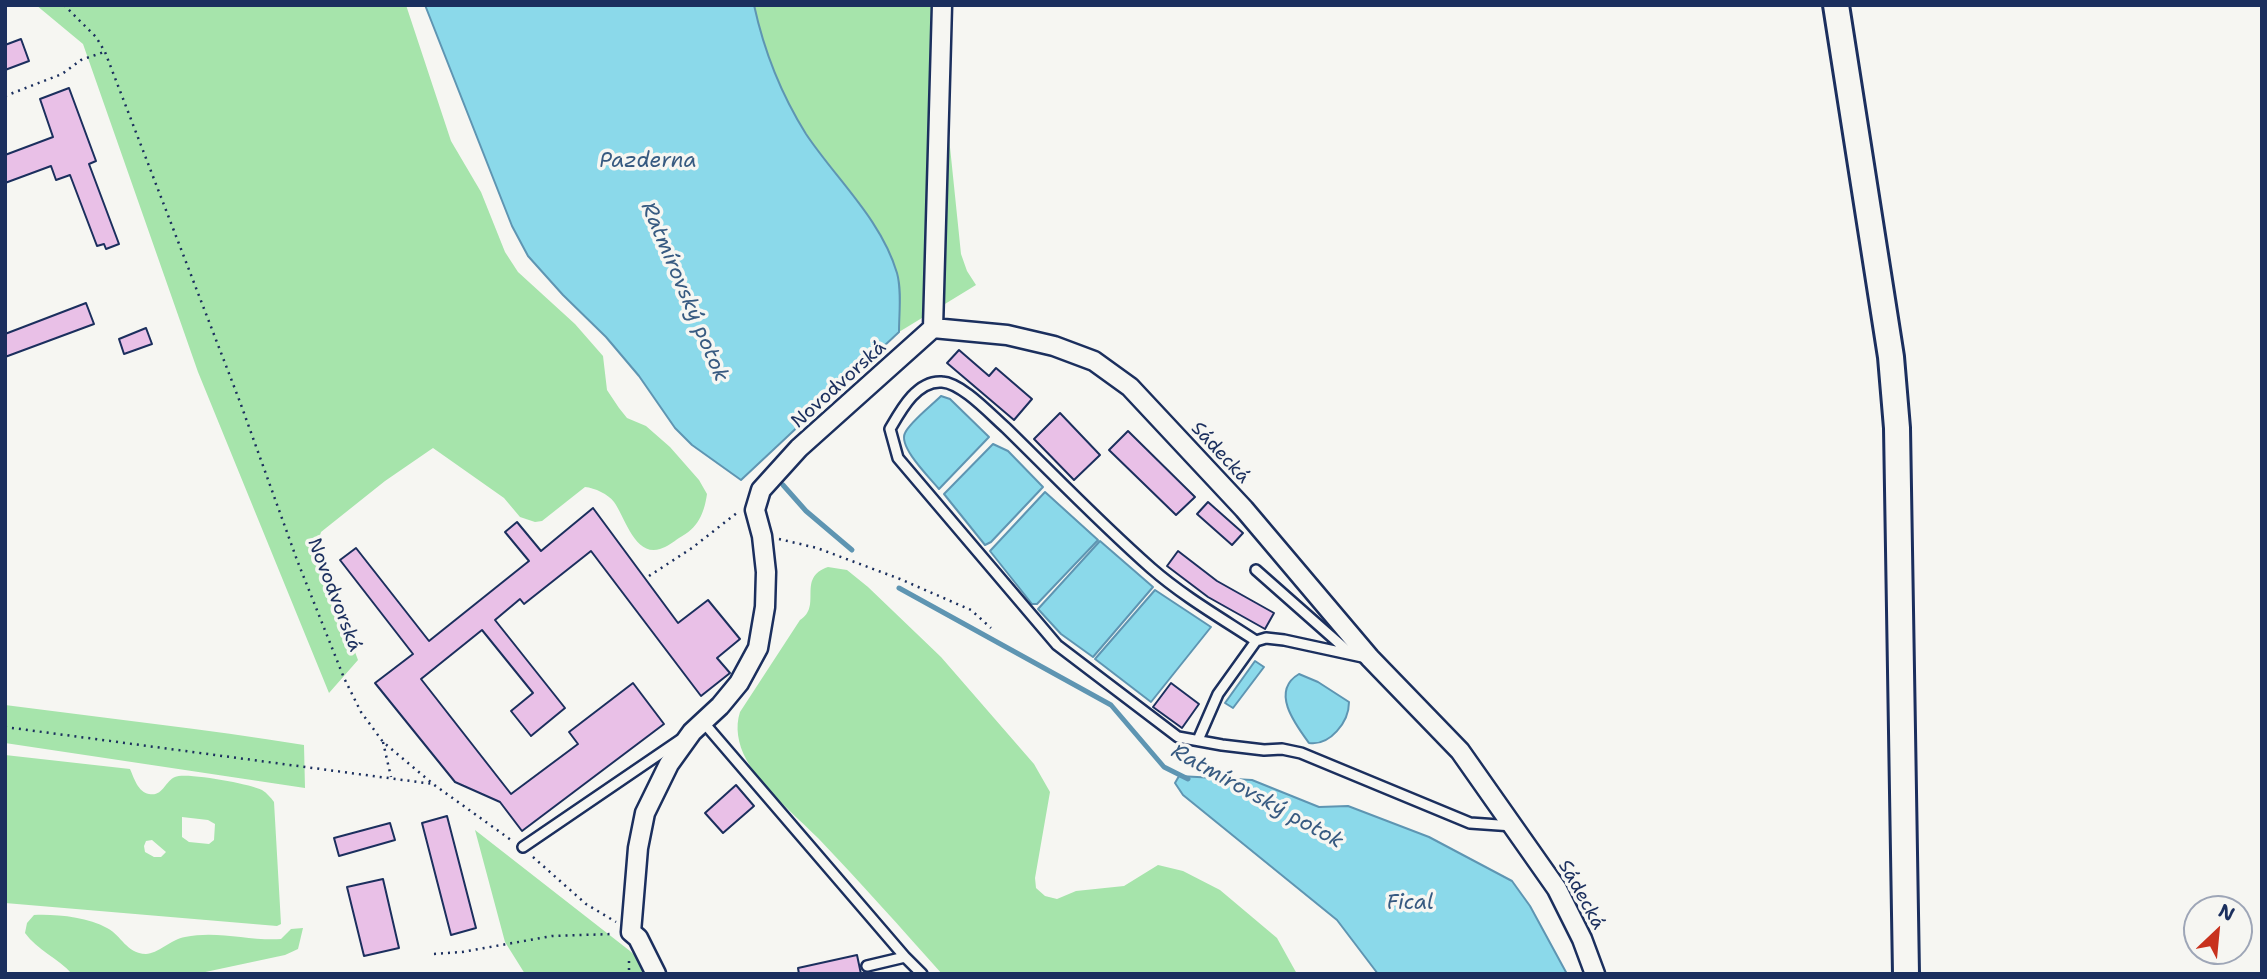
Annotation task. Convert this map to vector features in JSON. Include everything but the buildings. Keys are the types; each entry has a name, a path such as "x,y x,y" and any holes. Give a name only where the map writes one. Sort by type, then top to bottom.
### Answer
{"main road":[{"path":"1836,5 1891,357 1897,428 1906,974"}],"street":[{"path":"933,328 942,5"},
{"name":"Novodvorská","path":"761,490 799,448 933,328"},
{"name":"Sádecká","path":"933,328 1007,335 1054,346 1094,361 1130,387 1244,509 1370,658 1460,751 1557,889 1582,939 1595,974"},
{"path":"656,974 638,938 631,932 638,848 645,813 669,764 739,683 758,648 765,607 766,572 762,536 755,510 761,490"}],"lane":[{"path":"1256,641 1152,569 991,415 958,387 944,382 931,383 918,390 899,414 890,429 898,458 1057,645 1178,737 1232,747 1282,749 1301,753 1470,823 1514,826"},
{"path":"1256,570 1350,653"},
{"path":"1198,740 1218,694 1256,641 1275,639 1370,658"},
{"path":"523,847 698,728 922,974"},
{"path":"867,966 905,957"}],"path":[{"name":"Novodvorská","path":"5,727 433,784 383,742 361,712 344,678 105,52 96,37 64,5"},
{"path":"5,96 62,74 81,60 105,52"},
{"path":"649,576 692,548 761,490"},
{"path":"762,536 817,548 888,573 971,610 991,628"},
{"path":"383,742 391,778"},
{"path":"434,954 462,952 552,936 631,932"}],"green space":[{"path":"36,5 406,5 451,141 481,192 505,252 518,272 575,324 603,356 607,390 627,418 646,426 670,447 699,480 707,494 702,514 695,525 668,546 651,550 637,542 611,499 601,492 585,487 542,521 535,522 520,517 504,498 433,448 385,481 321,532 316,548 358,660 329,693 198,372 83,44"},
{"path":"754,5 952,5 947,118 961,254 976,285 899,332 899,287 890,253 869,217 797,119 774,72"},
{"path":"828,567 847,570 868,587 941,657 1034,764 1050,792 1035,878 1036,888 1045,896 1057,899 1076,891 1124,886 1158,865 1183,871 1220,890 1277,938 1297,974 942,974 834,855 769,790 752,769 739,741 740,712 810,607 813,578"},
{"path":"5,705 304,745 305,788 5,743"},
{"path":"5,755 130,769 139,788 149,794 158,793 175,777 192,776 255,788 264,791 274,802 281,924 277,926 5,903","holes":["182,817 208,820 215,824 214,840 209,844 189,842 182,837","152,840 166,852 161,857 145,852 146,841"]},
{"path":"475,830 630,951 646,966 650,974 525,974 505,942"},
{"path":"34,915 71,917 99,924 112,931 134,951 146,954 155,952 175,940 197,935 281,939 291,929 303,928 298,949 285,955 196,974 72,974 25,933 27,923"}],"water":[{"name":"Pazderna","path":"425,5 754,5 774,72 797,119 869,217 890,253 899,287 899,332 741,480 692,445 675,428 639,376 606,337 528,256 512,226"},
{"path":"941,396 950,399 989,437 939,489 910,454 904,439 911,424"},
{"path":"993,444 1008,451 1043,487 991,542 985,545 944,494"},
{"path":"1045,492 1098,540 1037,604 1032,604 990,551"},
{"path":"1100,541 1153,587 1093,657 1061,634 1038,609"},
{"path":"1155,590 1211,627 1151,702 1095,659"},
{"path":"1255,661 1264,667 1233,708 1225,703"},
{"path":"1299,674 1318,682 1349,702 1342,725 1324,741 1309,743 1288,708 1286,689"},
{"name":"Fical","path":"1179,776 1252,780 1319,807 1348,806 1429,837 1512,881 1530,906 1567,974 1378,974 1337,920 1183,795 1175,783"}],"waterway":[{"name":"Ratmírovský potok","path":"783,485 806,511 852,550"},
{"name":"Ratmírovský potok","path":"899,588 1111,705 1164,767 1188,779"}]}
